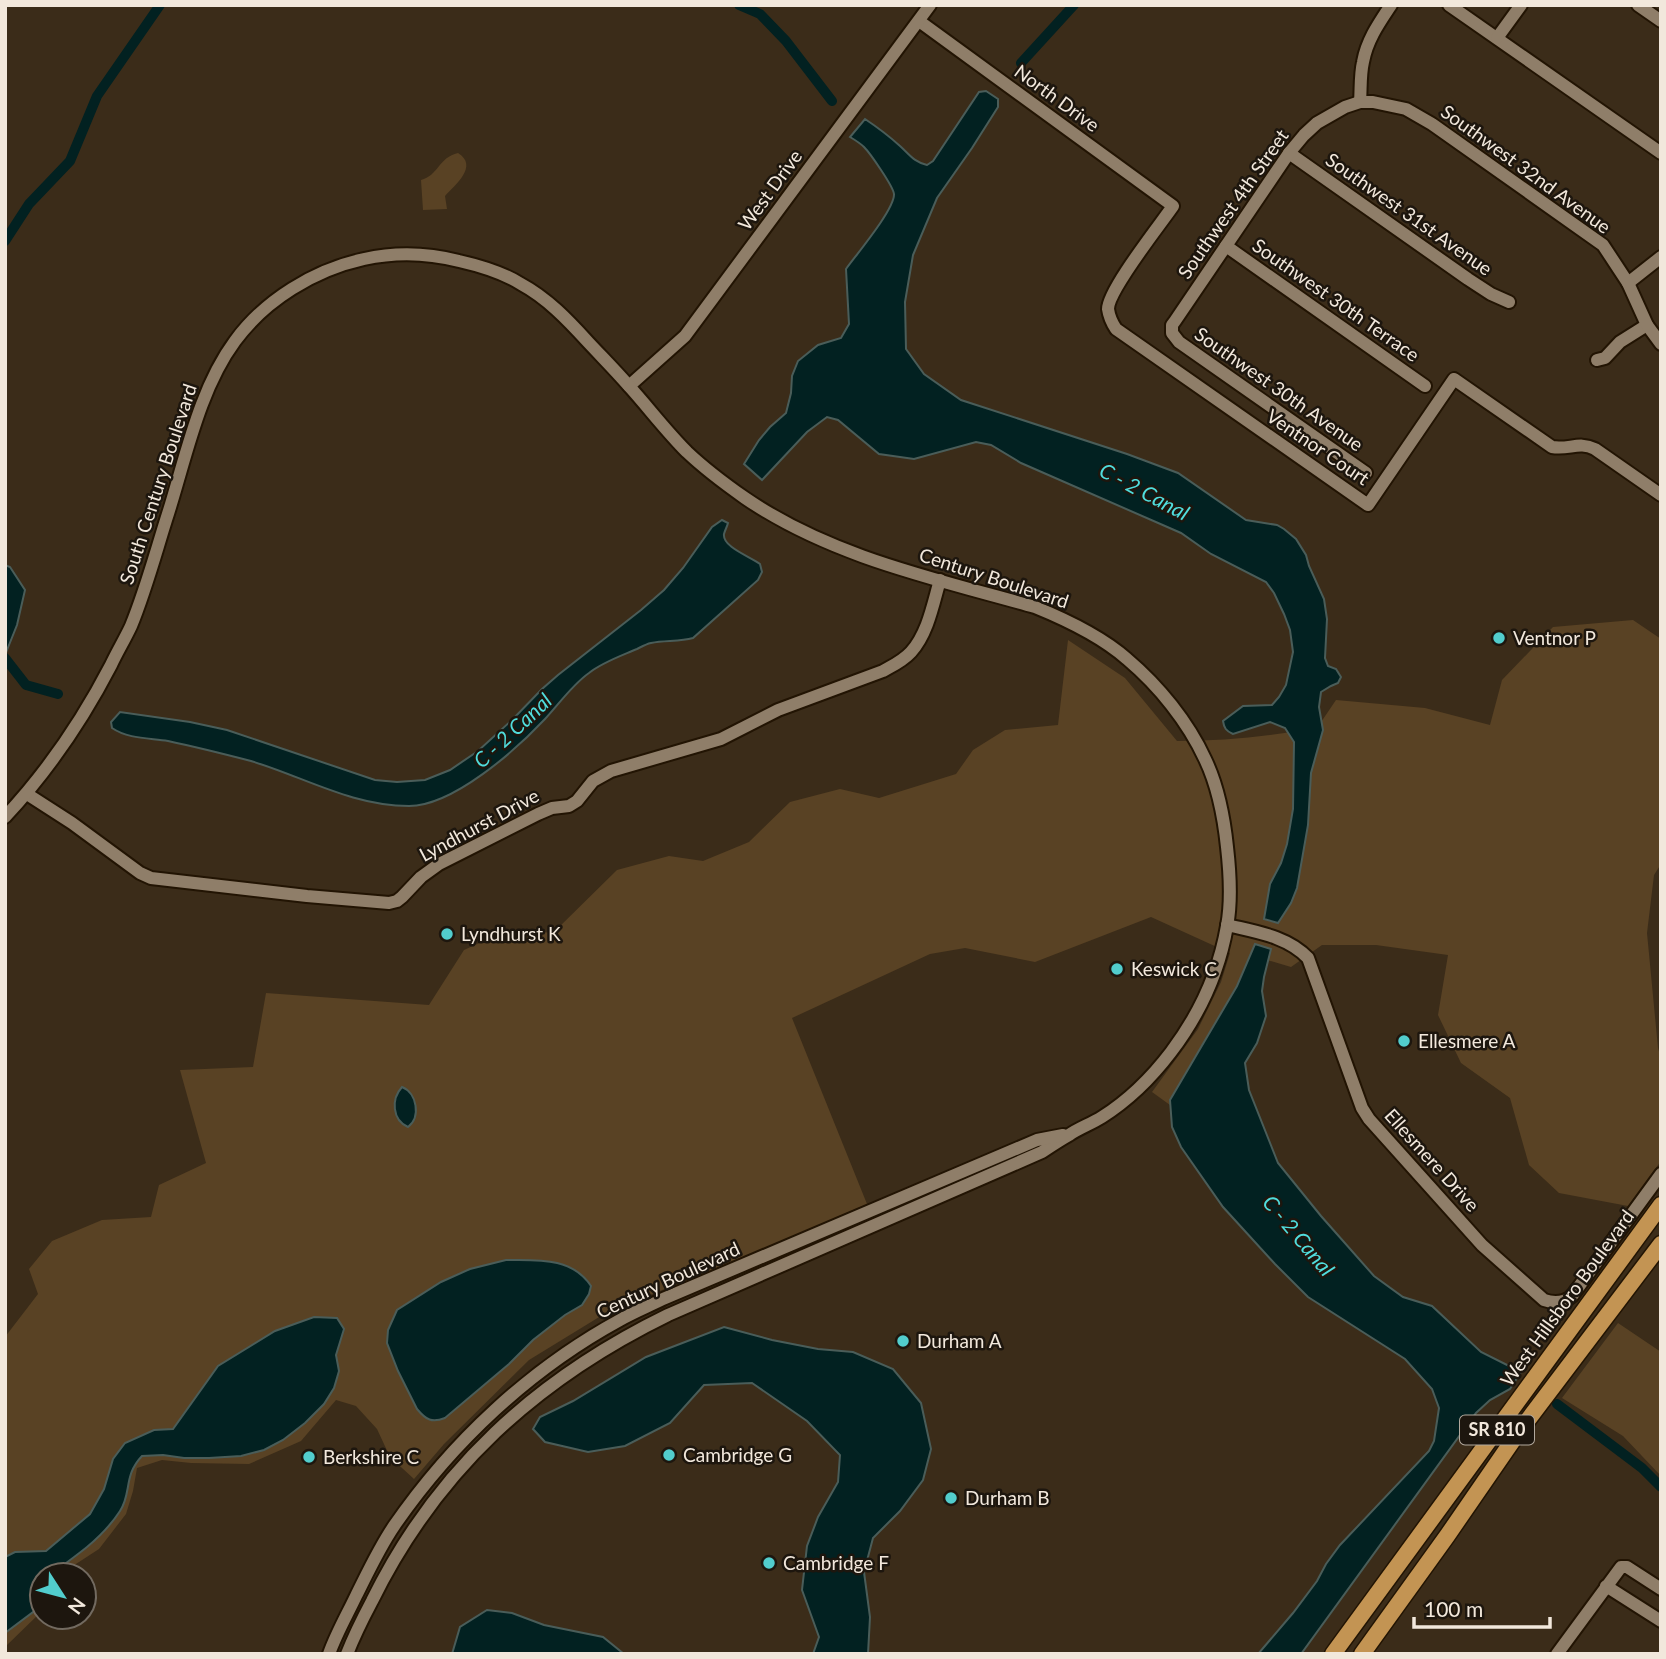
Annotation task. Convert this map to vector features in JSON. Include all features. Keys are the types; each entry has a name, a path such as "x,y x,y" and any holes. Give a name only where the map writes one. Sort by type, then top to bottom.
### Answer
{"main road":[{"name":"West Hillsboro Boulevard","path":"1334,1654 1661,1206"},
{"name":"West Hillsboro Boulevard","path":"1362,1654 1518,1433 1661,1244"},
{"path":"1447,1536 1445,1526 1448,1514 1466,1488 1465,1475"}],"street":[{"name":"West Drive","path":"629,386 685,337 930,5"},
{"path":"1360,102 1363,62 1368,45 1377,25 1391,5"},
{"path":"1449,5 1661,153"},
{"path":"1497,38 1521,5"},
{"path":"1638,5 1661,21"},
{"name":"North Drive","path":"919,21 1173,206 1114,291 1108,310 1111,321 1120,333"},
{"name":"Southwest 4th Street","path":"1172,333 1172,325 1289,153 1317,123 1360,102"},
{"name":"Southwest 32nd Avenue","path":"1360,102 1406,108 1604,245 1628,282 1647,325 1661,344"},
{"name":"Southwest 31st Avenue","path":"1289,153 1468,279 1508,302"},
{"name":"Southwest 30th Terrace","path":"1226,246 1425,386"},
{"name":"South Century Boulevard","path":"5,817 27,794 68,740 131,626 197,421 216,373 235,341 262,312 312,277 333,268 378,256 402,254 449,258 478,265 521,283 538,295"},
{"path":"1628,282 1661,257"},
{"name":"Century Boulevard","path":"347,1654 405,1539 460,1468 530,1401 572,1369 628,1335 668,1315 1042,1152 1104,1116 1150,1077 1190,1025 1206,995 1227,925 1230,878 1225,822 1206,761 1191,734 1157,687 1125,657 1083,629 1035,607 840,548 775,518 696,461 567,320 538,295"},
{"path":"1597,360 1605,358 1620,342 1647,325"},
{"name":"Ventnor Court","path":"1120,333 1368,505 1454,379 1552,447 1586,444 1661,495"},
{"name":"Southwest 30th Avenue","path":"1172,333 1178,341 1366,473"},
{"name":"Lyndhurst Drive","path":"27,794 151,878 389,903 397,901 421,877 439,864 538,814 552,808 569,806 577,801 593,781 611,771 721,739 778,710 898,663 920,639 928,622 940,580"},
{"name":"Ellesmere Drive","path":"1227,925 1284,940 1298,947 1308,958 1362,1108 1369,1119 1482,1245 1544,1300 1559,1302 1572,1296 1661,1174"},
{"name":"Century Boulevard","path":"329,1654 371,1565 394,1527 430,1478 486,1419 520,1388 563,1356 620,1320 663,1299 1037,1140 1071,1133"},
{"path":"1557,1654 1621,1567 1628,1567 1661,1589"},
{"path":"1606,1586 1661,1621"}],"shaded area":[{"path":"458,153 464,158 466,169 445,196 447,209 423,210 421,180 431,175 447,158"},
{"path":"1633,620 1661,639 1661,864 1654,875 1647,933 1661,1059 1661,1161 1628,1206 1559,1193 1529,1165 1510,1098 1461,1063 1438,1015 1448,955 1376,945 1322,945 1291,967 1250,955 1237,986 1170,1105 1152,1092 1198,1029 1221,982 1230,953 1151,917 1035,962 965,948 930,954 792,1018 867,1204 733,1262 609,1311 529,1360 444,1444 414,1479 390,1457 377,1429 356,1406 336,1400 301,1441 249,1464 162,1460 137,1468 126,1514 99,1549 81,1561 28,1561 28,1625 5,1647 5,1337 38,1294 29,1269 52,1241 102,1220 151,1217 159,1185 206,1163 180,1070 253,1067 266,993 429,1005 464,950 510,929 553,933 617,870 669,856 703,861 749,842 790,802 840,789 879,798 956,774 973,750 1005,730 1058,725 1068,640 1125,678 1177,741 1195,741 1247,738 1317,728 1336,700 1425,708 1490,725 1502,680 1553,627"},
{"path":"1618,1323 1661,1352 1661,1476 1623,1436 1562,1398"}],"water":[{"path":"986,91 998,99 998,107 937,198 913,255 905,302 906,349 924,374 961,400 1178,473 1246,520 1277,525 1296,539 1306,555 1324,599 1327,619 1325,658 1328,666 1336,669 1341,677 1338,683 1321,692 1319,707 1323,730 1311,773 1308,825 1297,888 1278,923 1264,919 1270,884 1287,844 1293,809 1294,742 1285,728 1270,722 1233,734 1226,729 1223,721 1243,706 1272,705 1286,685 1293,652 1290,630 1274,593 1266,582 1211,554 1181,533 1021,463 991,445 976,442 914,459 879,454 838,420 827,417 807,432 762,480 744,464 759,440 786,413 792,376 798,361 818,345 841,338 849,324 846,269 882,221 893,201 893,190 881,170 864,147 850,137 865,119 915,160 927,165 933,161 979,92"},
{"path":"722,520 728,523 724,534 728,543 760,564 762,572 758,580 693,638 649,643 594,669 577,683 533,732 501,760 464,787 426,804 388,805 368,801 328,790 251,761 168,741 132,736 112,728 111,722 120,712 190,722 227,730 375,780 425,780 450,770 478,751 558,675 664,590 712,527"},
{"path":"5,565 10,567 25,590 17,625 5,655"},
{"path":"1255,944 1271,949 1262,991 1266,1016 1257,1043 1245,1063 1249,1090 1278,1163 1374,1276 1403,1297 1432,1306 1481,1352 1521,1372 1510,1389 1490,1400 1476,1413 1301,1654 1258,1654 1293,1613 1340,1545 1429,1451 1434,1441 1439,1408 1432,1389 1405,1359 1308,1297 1275,1264 1223,1207 1181,1147 1172,1127 1170,1100 1237,986"},
{"path":"402,1087 411,1094 416,1106 415,1117 408,1127 399,1119 395,1109 396,1097"},
{"path":"506,1260 564,1265 583,1277 591,1286 589,1294 582,1305 533,1340 445,1418 426,1418 417,1409 387,1343 388,1330 397,1310 441,1282 470,1269"},
{"path":"314,1317 337,1318 344,1329 336,1355 339,1371 334,1388 324,1404 283,1440 264,1450 241,1456 209,1458 142,1456 132,1470 124,1504 105,1531 68,1561 28,1561 28,1616 5,1633 5,1557 15,1552 46,1551 90,1514 104,1489 113,1459 125,1443 154,1430 173,1429 218,1366 275,1331"},
{"path":"724,1327 818,1349 853,1352 893,1369 921,1403 931,1449 923,1480 900,1511 873,1538 864,1572 870,1617 868,1654 813,1654 819,1637 802,1590 807,1546 818,1517 838,1482 840,1455 807,1421 752,1383 704,1385 670,1423 625,1446 588,1452 545,1442 533,1429 540,1417 573,1401 646,1357"},
{"path":"487,1610 512,1613 544,1625 603,1637 624,1654 452,1654 460,1627"}],"waterway":[{"path":"5,241 29,204 70,161 97,96 160,5"},
{"path":"739,5 760,14 786,41 832,101"},
{"path":"1021,63 1074,5"},
{"name":"C - 2 Canal","path":"5,658 26,685 58,694"},
{"name":"C - 2 Canal","path":"1557,1404 1642,1468 1661,1487"}],"place":[{"name":"Ventnor P","path":"1499,638"},
{"name":"Lyndhurst K","path":"447,934"},
{"name":"Keswick C","path":"1117,969"},
{"name":"Ellesmere A","path":"1404,1041"},
{"name":"Durham A","path":"903,1341"},
{"name":"Cambridge G","path":"669,1455"},
{"name":"Berkshire C","path":"309,1457"},
{"name":"Durham B","path":"951,1498"},
{"name":"Cambridge F","path":"769,1563"}]}
